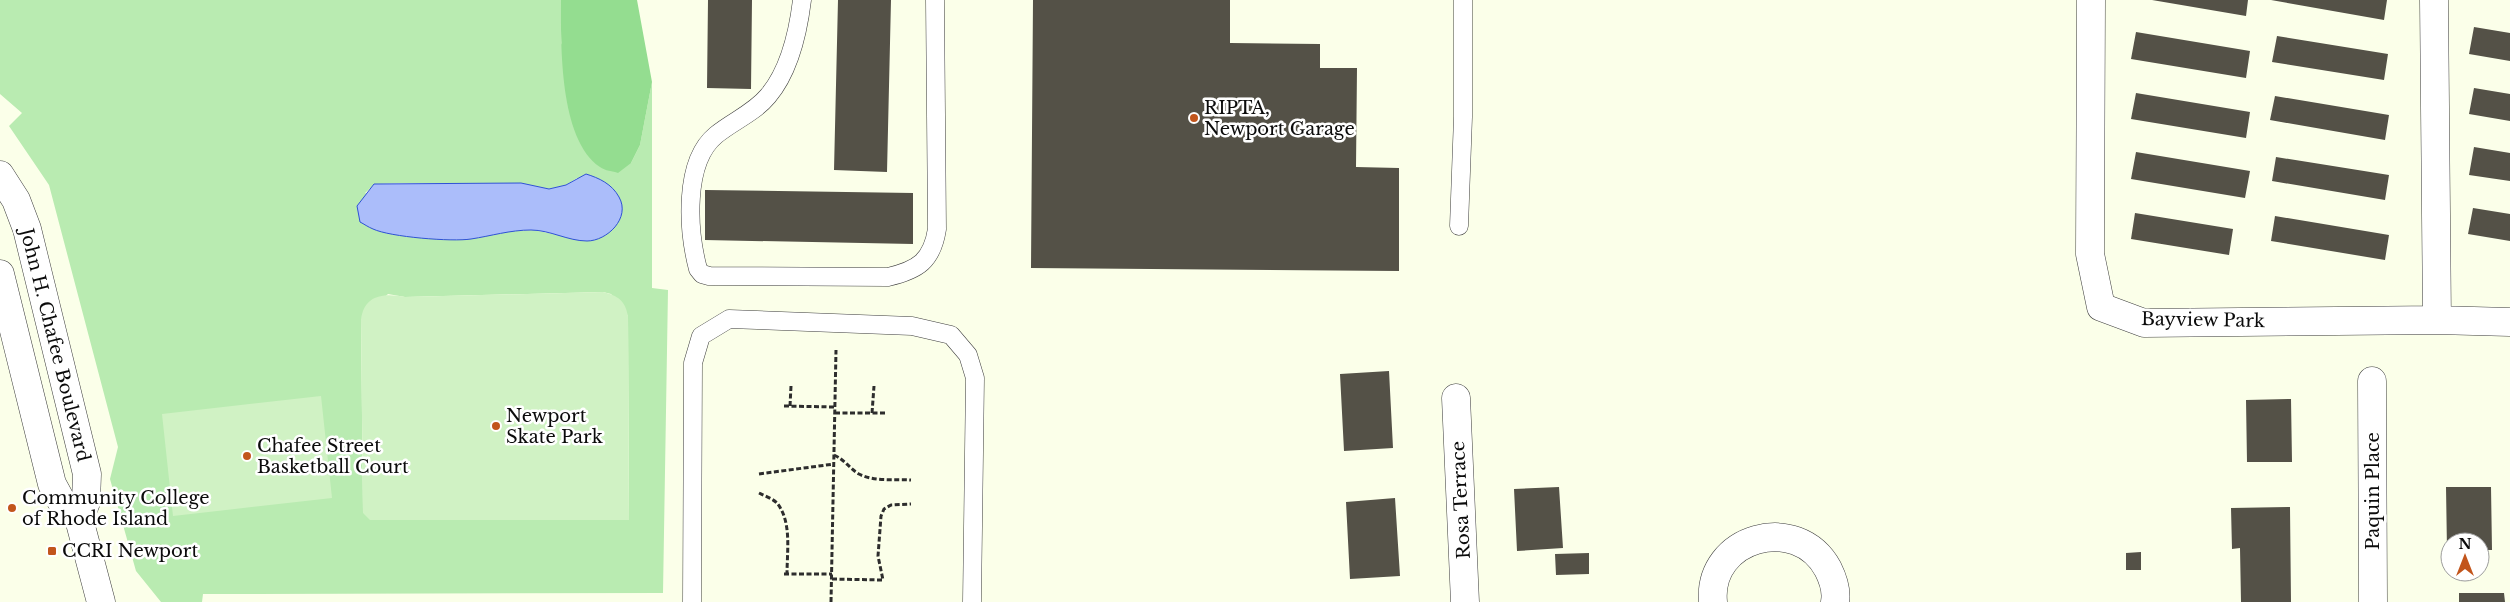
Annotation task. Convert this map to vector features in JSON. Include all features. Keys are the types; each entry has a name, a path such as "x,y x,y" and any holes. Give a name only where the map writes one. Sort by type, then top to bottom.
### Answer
{"street":[{"name":"Bayview Park","path":"2092,0 2090,254 2100,307 2144,323 2437,320 2510,322"},
{"path":"2434,0 2437,320"},
{"name":"John H. Chafee Boulevard","path":"0,175 16,200 27,230 87,474 86,502 79,519 64,506 52,484 0,274"},
{"name":"Paquin Place","path":"2372,381 2373,602"},
{"name":"Rosa Terrace","path":"1456,398 1465,602"},
{"path":"79,519 101,602"},
{"path":"1713,602 1717,574 1728,557 1742,546 1758,538 1777,536 1794,540 1810,548 1824,561 1833,578 1835,602"}],"lane":[{"path":"802,0 791,51 776,84 757,107 716,135 699,155 693,183 692,237 698,269 702,274 709,276 888,277 909,271 925,261 932,252 937,230 935,0"},
{"path":"1459,226 1463,117 1463,0"},
{"path":"692,602 693,363 701,336 729,319 912,326 951,335 968,355 975,378 972,602"}],"path":[{"path":"832,602 836,323"},
{"path":"790,406 791,386"},
{"path":"872,412 874,386"},
{"path":"784,406 834,407"},
{"path":"834,413 885,412"},
{"path":"834,456 844,459 861,475 885,479 911,480"},
{"path":"759,474 834,464"},
{"path":"759,494 776,502 784,516 788,539 785,574 883,580 878,556 881,516 884,509 891,505 911,504"}],"green space":[{"path":"0,0 561,0 561,43 631,163 640,145 652,82 652,288 668,290 663,593 203,594 202,602 161,602 136,571 110,479 118,447 49,185 9,126 22,113 0,94","holes":["577,178 587,241 534,230 507,231 469,239 365,193 375,184 400,183 520,183 549,189 566,185","603,292 611,294 628,316 629,519 363,513 361,320 388,294 405,297"]},
{"path":"561,0 637,0 652,82 640,145 631,163 618,173 600,167 587,154 577,135 570,114 565,90 561,41"},
{"name":"Newport Skate Park","path":"603,292 613,295 623,302 628,316 629,520 370,520 363,513 361,320 366,305 371,300 390,295 405,297"},
{"name":"Chafee Street Basketball Court","path":"321,396 332,498 173,516 162,414"}],"water":[{"path":"586,174 609,185 616,192 622,205 622,213 615,227 609,233 595,240 580,241 538,230 516,231 462,240 406,236 381,232 360,222 357,206 374,184 521,183 549,189 566,185"}],"building":[{"path":"708,0 752,0 751,89 707,88"},
{"path":"838,0 891,0 887,172 834,170"},
{"name":"RIPTA, Newport Garage","path":"1033,0 1230,0 1230,43 1320,44 1320,68 1357,68 1356,167 1399,168 1399,271 1031,268"},
{"path":"2152,0 2248,0 2246,16"},
{"path":"2271,0 2387,0 2384,20"},
{"path":"2474,27 2510,33 2510,61 2469,54"},
{"path":"2136,32 2250,51 2246,78 2131,59"},
{"path":"2277,36 2388,54 2384,80 2272,62"},
{"path":"2474,88 2510,94 2510,121 2469,114"},
{"path":"2136,93 2250,112 2246,138 2131,119"},
{"path":"2275,96 2389,115 2385,140 2270,120"},
{"path":"2474,147 2510,153 2510,181 2469,175"},
{"path":"2136,152 2250,171 2245,198 2131,179"},
{"path":"2276,157 2389,175 2385,200 2272,181"},
{"path":"705,190 913,193 913,244 705,240"},
{"path":"2473,208 2510,214 2510,241 2468,234"},
{"path":"2135,213 2233,229 2229,255 2131,239"},
{"path":"2275,216 2389,235 2385,260 2271,241"},
{"path":"1389,371 1393,448 1344,451 1340,374"},
{"path":"2291,399 2292,462 2247,462 2246,400"},
{"path":"1559,487 1563,548 1517,551 1514,489"},
{"path":"2446,487 2491,487 2492,550 2490,550 2490,532 2447,532"},
{"path":"1395,498 1400,576 1350,579 1346,502"},
{"path":"2290,507 2291,602 2241,602 2240,548 2232,549 2231,508"},
{"path":"2141,552 2141,570 2126,570 2126,553"},
{"path":"1589,553 1589,574 1556,575 1555,554"},
{"path":"2459,593 2504,593 2505,602 2459,602"}],"place":[{"name":"RIPTA, Newport Garage","path":"1194,118"},
{"name":"Newport Skate Park","path":"496,426"},
{"name":"Chafee Street Basketball Court","path":"247,456"},
{"name":"Community College of Rhode Island","path":"12,508"},
{"name":"CCRI Newport","path":"52,551"}]}
